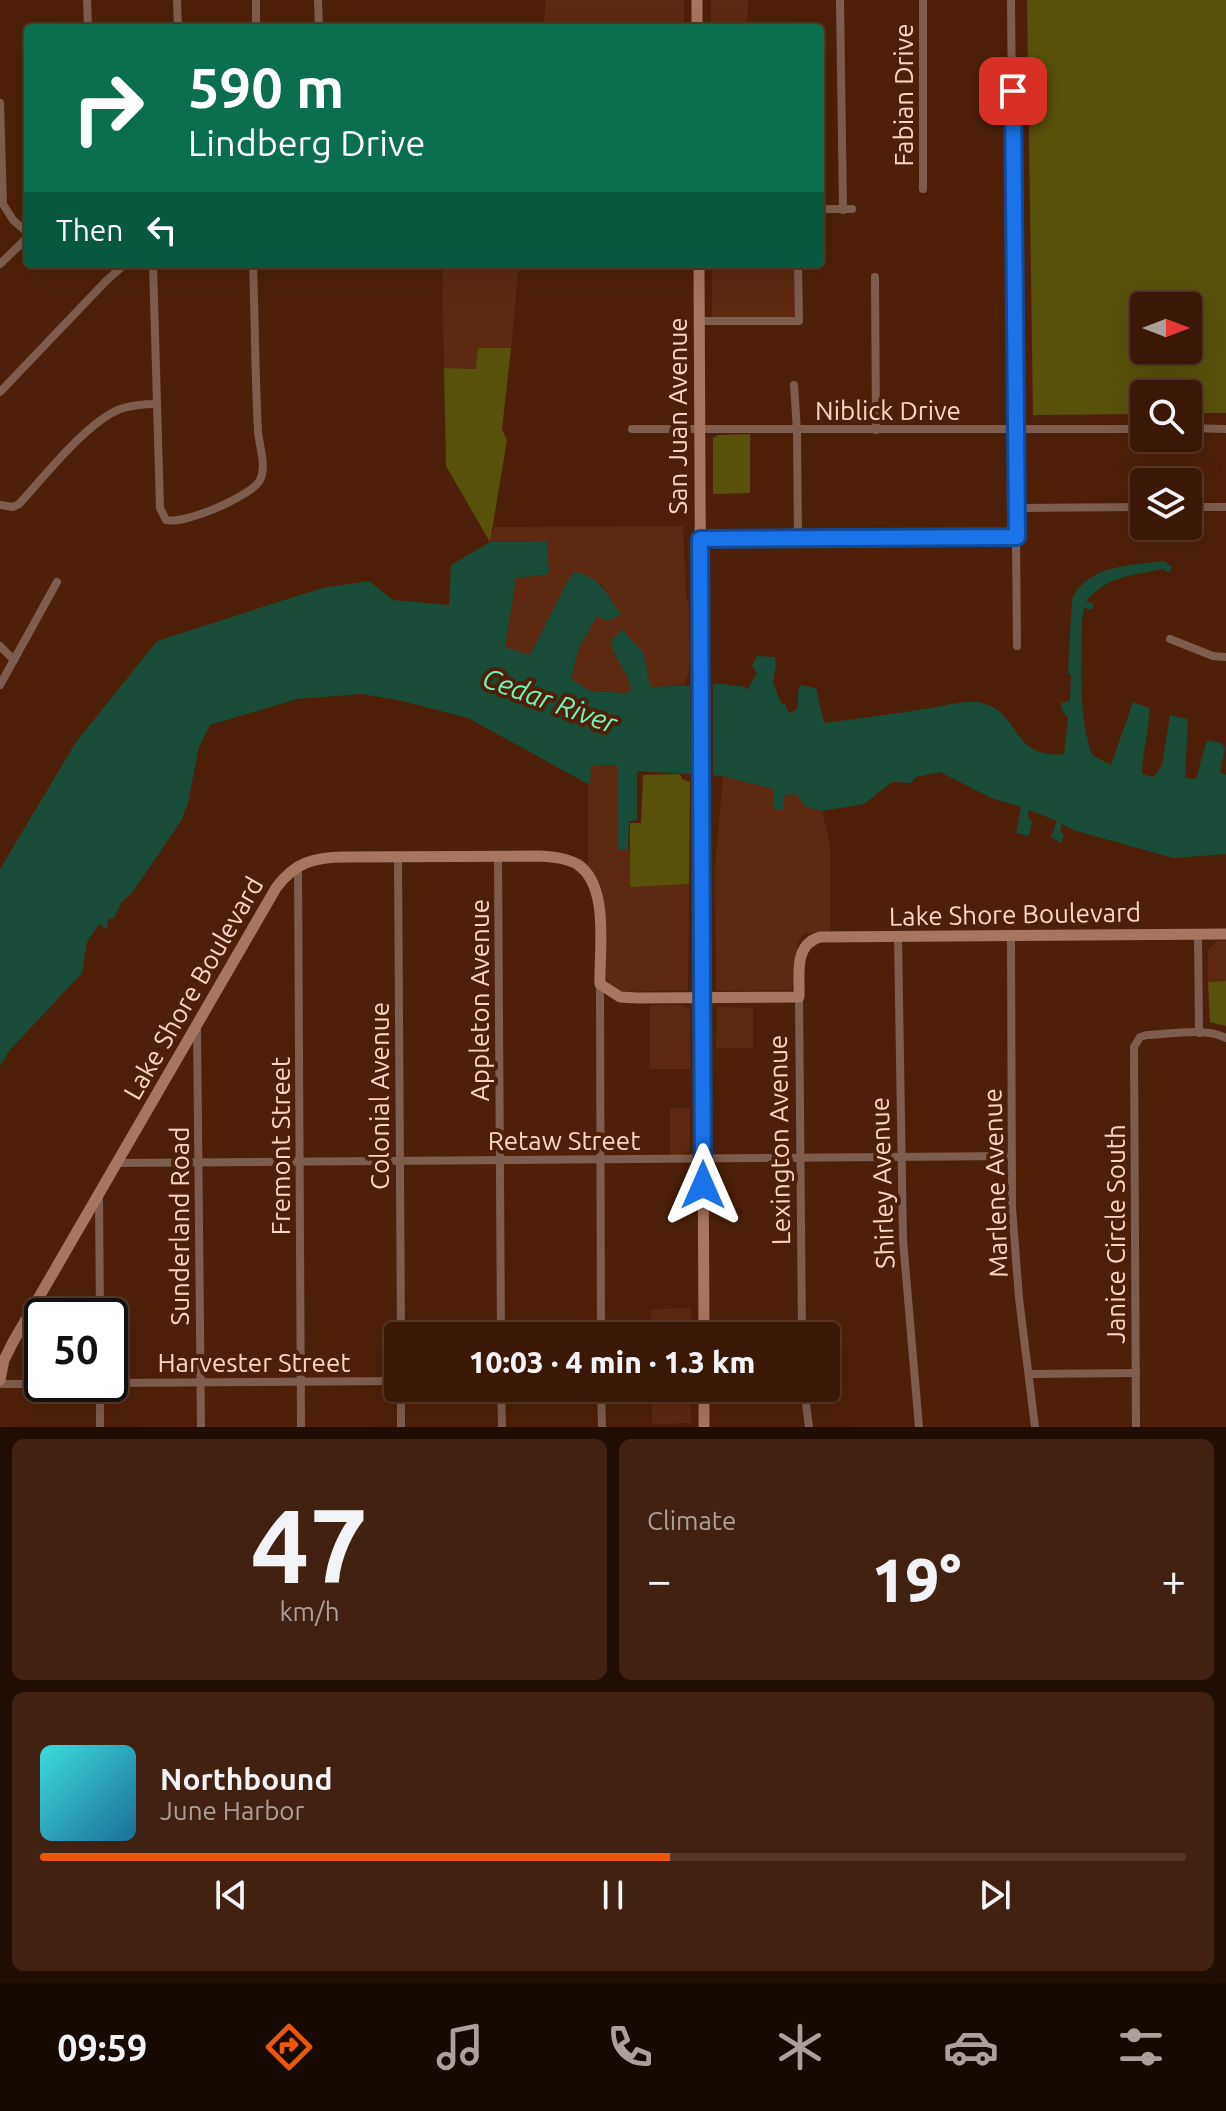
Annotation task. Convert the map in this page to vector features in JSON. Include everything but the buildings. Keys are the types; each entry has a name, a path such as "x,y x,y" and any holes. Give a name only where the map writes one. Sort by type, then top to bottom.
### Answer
{"street":[{"path":"87,0 88,24"},
{"path":"177,0 178,24"},
{"path":"256,0 256,24"},
{"path":"318,0 319,24"},
{"path":"697,0 697,24"},
{"path":"824,209 847,210 840,0"},
{"name":"Fabian Drive","path":"923,0 923,189"},
{"path":"1011,0 1017,646"},
{"path":"0,103 3,204 24,231"},
{"path":"0,264 24,239"},
{"path":"0,392 121,268"},
{"path":"153,268 160,508 166,520 175,522 199,516 252,489 260,480 262,466 258,435 253,268"},
{"name":"San Juan Avenue","path":"699,268 704,1322"},
{"path":"699,321 799,321 798,268"},
{"path":"875,277 876,430"},
{"path":"794,385 798,539"},
{"path":"0,505 13,507 19,504 89,430 111,413 136,405 157,404"},
{"path":"1202,428 1226,429"},
{"name":"Niblick Drive","path":"632,429 1130,429"},
{"path":"1017,508 1130,507"},
{"path":"1202,507 1226,507"},
{"path":"700,539 1017,537"},
{"path":"0,685 57,582"},
{"path":"1170,639 1213,656 1226,657"},
{"path":"0,646 14,660"},
{"name":"Colonial Avenue","path":"398,856 401,1322"},
{"name":"Appleton Avenue","path":"498,856 501,1322"},
{"name":"Lake Shore Boulevard","path":"0,1382 4,1360 13,1342 276,888 298,865 323,858 557,857 586,872 596,889 599,903 600,984"},
{"name":"Fremont Street","path":"298,865 301,1427"},
{"path":"1198,934 1199,1033 1220,1034 1226,1038"},
{"name":"Lake Shore Boulevard","path":"806,944 820,937 1226,934"},
{"name":"Marlene Avenue","path":"1011,936 1014,1242 1035,1427"},
{"name":"Shirley Avenue","path":"898,937 907,1307 919,1427"},
{"name":"Lexington Avenue","path":"802,1322 799,997 800,958 806,944"},
{"path":"600,984 620,997 799,997"},
{"path":"600,984 601,1322"},
{"name":"Sunderland Road","path":"197,1025 201,1427"},
{"name":"Janice Circle South","path":"1136,1427 1133,1053 1136,1041 1147,1035 1199,1033"},
{"name":"Retaw Street","path":"117,1163 1011,1156"},
{"path":"99,1195 100,1298"},
{"path":"1030,1374 1136,1373"},
{"name":"Harvester Street","path":"128,1383 384,1381"},
{"path":"0,1382 24,1383"},
{"path":"100,1402 100,1427"},
{"path":"401,1402 401,1427"},
{"path":"501,1402 502,1427"},
{"path":"601,1402 602,1427"},
{"path":"704,1402 704,1427"},
{"path":"806,1402 809,1427"}],"shaded area":[{"path":"546,0 684,0 684,24 543,24"},
{"path":"711,0 748,0 747,24 711,24"},
{"path":"1027,0 1226,0 1226,413 1202,413 1202,380 1130,380 1130,414 1033,415"},
{"path":"442,268 519,268 511,348 478,348 477,369 444,368"},
{"path":"712,268 795,268 795,318 712,319"},
{"path":"478,348 511,348 502,429 507,440 490,542 446,466 444,368 476,369"},
{"path":"750,434 750,493 713,494 713,438 718,435"},
{"path":"683,526 689,607 689,671 684,685 651,687 646,676 645,657 628,638 614,655 629,674 631,690 626,693 591,691 571,679 578,650 597,616 616,608 601,584 569,578 529,656 505,647 516,578 547,541 490,542 494,527"},
{"path":"617,765 618,849 630,850 630,887 689,884 688,990 619,992 610,985 605,973 602,886 588,866 588,784 590,766"},
{"path":"680,774 682,779 690,782 689,884 630,887 630,823 641,823 643,775"},
{"path":"723,776 773,789 773,804 784,795 798,794 804,806 822,811 830,845 830,932 805,933 797,943 796,983 790,990 716,989 715,867"},
{"path":"1216,941 1226,941 1226,981 1208,982 1208,950"},
{"path":"1226,981 1226,1026 1210,1022 1208,982"},
{"path":"650,1005 683,1005 690,1009 690,1069 650,1069"},
{"path":"717,1007 753,1008 753,1048 716,1048"},
{"path":"670,1108 690,1108 690,1151 679,1156 670,1156"},
{"path":"691,1308 691,1322 651,1322 651,1309"},
{"path":"651,1402 690,1402 691,1423 652,1424"}],"water":[{"name":"Cedar River","path":"547,541 549,574 516,578 505,647 530,655 569,578 575,572 591,578 621,615 607,621 597,616 578,650 571,679 591,691 626,693 631,690 611,640 623,629 644,655 651,687 723,684 745,687 747,690 757,673 752,666 757,656 775,657 773,682 781,703 785,704 789,713 796,710 800,685 816,688 824,723 980,702 1006,718 1026,744 1047,754 1064,754 1068,718 1061,703 1070,701 1071,675 1068,673 1072,599 1088,579 1099,573 1164,561 1172,567 1169,573 1163,569 1112,581 1086,601 1094,604 1092,610 1084,608 1082,620 1081,688 1087,738 1092,755 1111,765 1133,702 1149,708 1142,774 1154,777 1162,765 1170,715 1188,719 1185,778 1196,779 1207,740 1221,743 1225,748 1220,773 1226,775 1226,854 1173,858 1073,830 1062,824 1060,830 1064,836 1061,843 1051,837 1057,821 1029,810 1027,815 1032,821 1029,836 1016,833 1021,807 991,798 940,772 916,777 911,783 892,782 864,804 822,811 804,806 797,794 784,795 783,810 774,810 773,789 723,776 637,771 637,820 629,821 628,850 618,850 617,765 591,766 590,785 468,718 361,694 297,699 210,725 199,747 188,803 181,821 132,893 121,903 114,919 110,918 107,922 108,929 99,924 87,942 82,973 9,1051 0,1066 0,869 76,742 157,641 322,588 369,581 393,600 449,605 451,565 490,542"}],"pier":[{"path":"713,680 713,780 691,778 690,681"}],"route":[{"path":"703,1185 700,539 1017,537 1013,91"}]}
